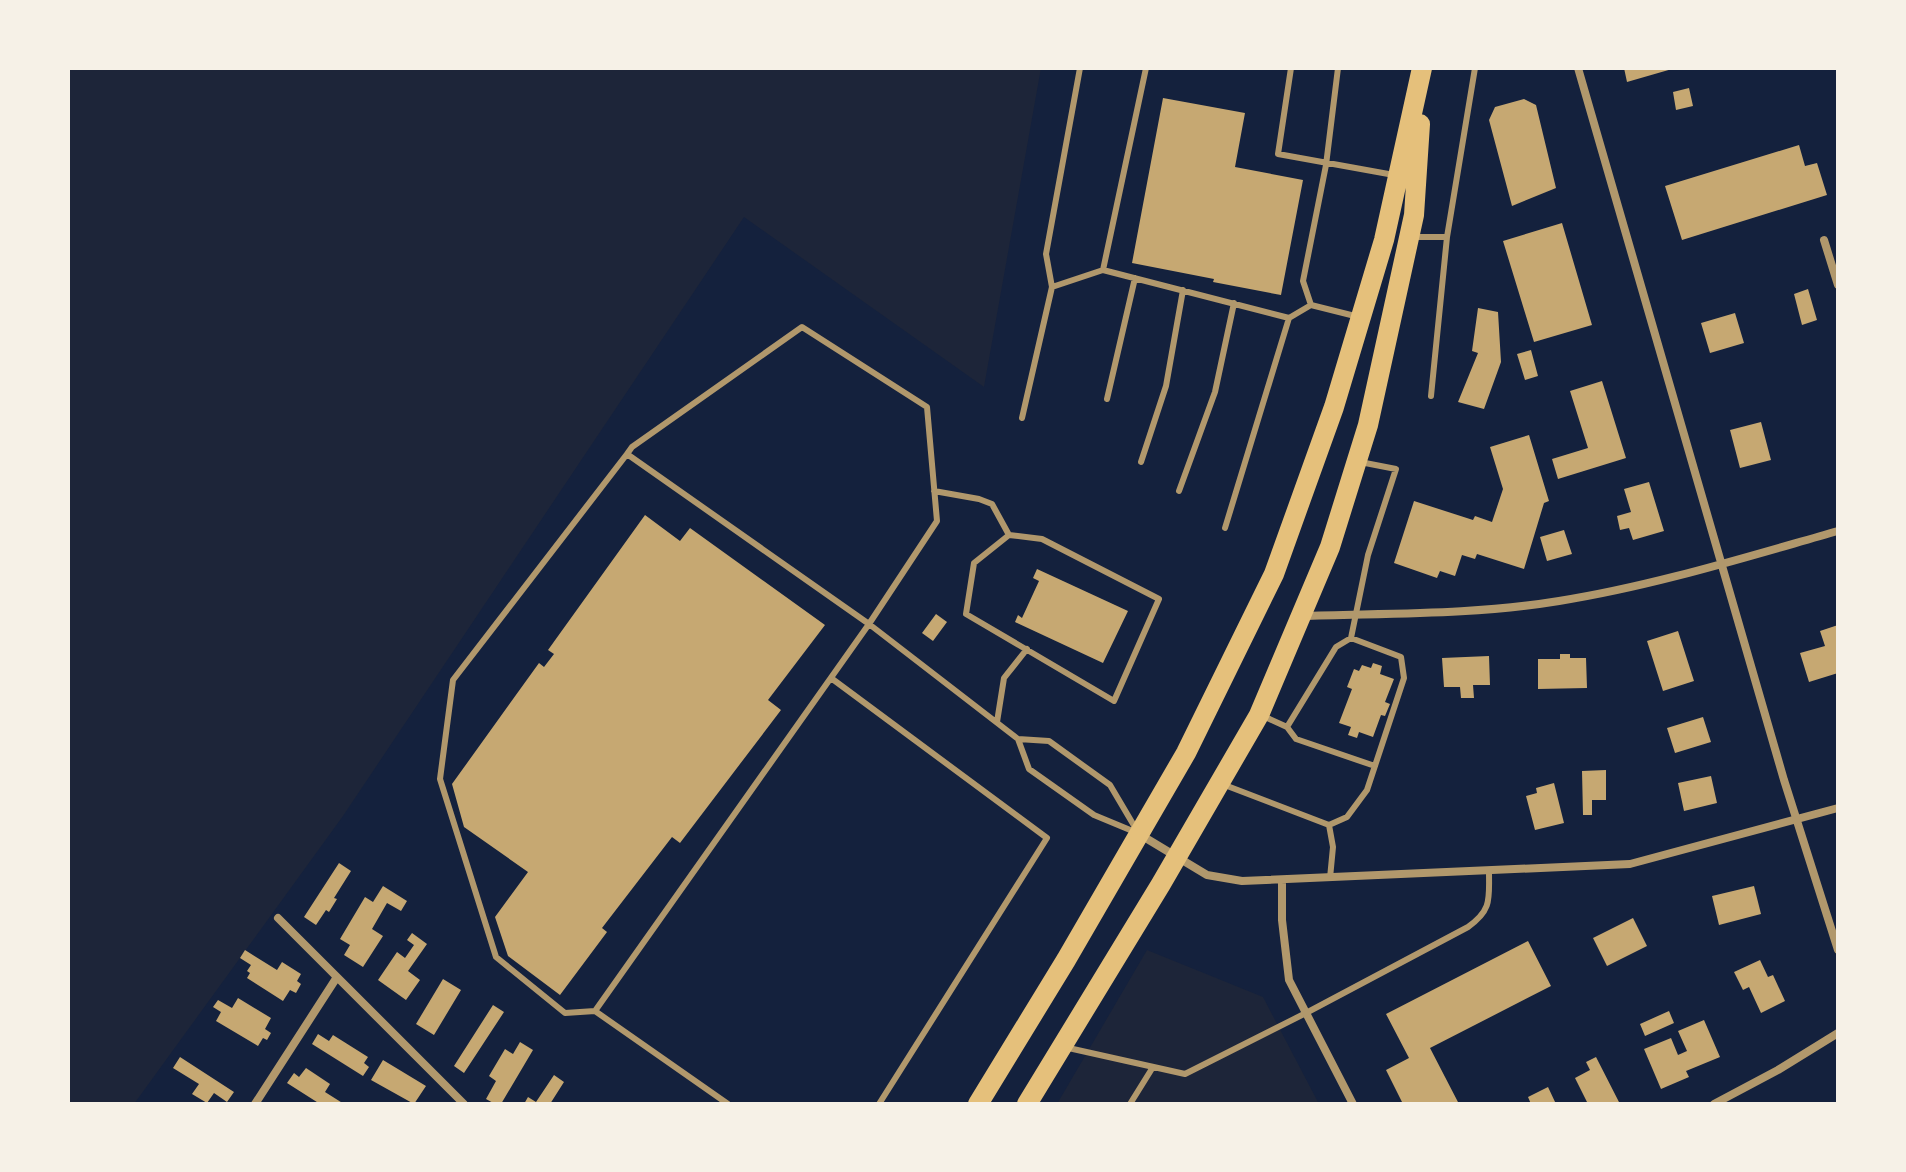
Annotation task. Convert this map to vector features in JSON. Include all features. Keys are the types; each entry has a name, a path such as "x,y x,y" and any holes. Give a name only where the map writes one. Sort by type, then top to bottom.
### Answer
{"main road":[{"path":"978,1104 1186,753 1274,574 1334,407 1384,240 1423,68"},
{"path":"1027,1104 1259,715 1330,547 1368,425 1414,215 1423,68"}],"street":[{"path":"1578,68 1797,820 1838,950"},
{"path":"1824,240 1838,285"},
{"path":"1301,616 1449,611 1557,601 1652,582 1838,531"},
{"path":"1139,834 1207,875 1242,881 1282,880 1630,864 1838,808"},
{"path":"1282,880 1282,920 1289,980 1353,1104"},
{"path":"278,918 464,1104"},
{"path":"255,1104 337,977"},
{"path":"1714,1104 1838,1033"}],"lane":[{"path":"1022,418 1052,287 1046,254 1080,68"},
{"path":"1103,270 1146,68"},
{"path":"1291,68 1278,154 1326,165 1399,175"},
{"path":"1311,305 1303,281 1326,165 1338,68"},
{"path":"1431,396 1447,237 1475,68"},
{"path":"1409,237 1447,237"},
{"path":"1052,287 1103,270 1289,318"},
{"path":"1107,399 1135,278"},
{"path":"1141,462 1166,386 1183,290"},
{"path":"1179,491 1215,392 1234,303"},
{"path":"1225,528 1289,318 1311,305 1361,318"},
{"path":"595,1011 869,624 937,521 927,407 802,327 653,432 627,454 453,680 440,779 496,957 565,1013 595,1011 728,1104"},
{"path":"627,454 869,624 997,722 1018,739 1029,769 1094,815 1139,834"},
{"path":"1287,727 1336,647 1351,638 1368,555 1396,469 1356,462"},
{"path":"934,491 992,504 1009,535"},
{"path":"1009,535 1042,539 1159,599 1114,701 966,614 974,563 1009,535"},
{"path":"1219,783 1329,825 1347,817 1367,790 1404,678 1401,657 1351,638"},
{"path":"997,722 1004,678 1027,649"},
{"path":"831,678 1047,838 879,1104"},
{"path":"1259,715 1287,727 1296,739 1375,766"},
{"path":"1018,739 1049,741 1110,785 1139,834"},
{"path":"1329,825 1333,847 1330,878"},
{"path":"1061,1047 1185,1074 1306,1013 1483,916 1489,904 1489,872"},
{"path":"1130,1104 1153,1067"}],"shaded area":[{"path":"68,68 1041,68 984,387 744,217 343,816 134,1104 68,1104"},
{"path":"1147,950 1263,997 1319,1104 1057,1104"}],"building":[{"path":"1624,68 1671,68 1672,69 1627,82"},
{"path":"1689,88 1693,106 1676,110 1673,92"},
{"path":"1163,98 1245,113 1235,167 1303,180 1281,295 1132,263"},
{"path":"1524,99 1536,105 1556,188 1512,206 1489,120 1495,107"},
{"path":"1799,145 1805,166 1817,163 1827,195 1682,240 1665,186"},
{"path":"1562,223 1592,325 1534,342 1503,241"},
{"path":"1808,289 1817,320 1802,325 1794,294"},
{"path":"1478,308 1498,312 1501,362 1484,409 1458,402 1478,353 1472,351"},
{"path":"1735,313 1744,343 1710,353 1701,323"},
{"path":"1531,350 1538,376 1525,380 1517,354"},
{"path":"1602,381 1626,458 1558,479 1552,459 1588,448 1570,391"},
{"path":"1761,422 1771,460 1740,468 1730,430"},
{"path":"1529,435 1549,501 1544,503 1524,569 1477,554 1475,559 1462,555 1455,576 1440,571 1437,578 1394,563 1414,501 1473,520 1475,516 1492,522 1503,489 1490,447"},
{"path":"1649,482 1664,531 1633,540 1629,528 1620,530 1617,516 1631,512 1624,489"},
{"path":"645,515 680,541 690,528 825,625 768,700 781,710 680,843 672,837 602,928 607,932 560,995 508,956 495,917 528,872 464,827 452,784 539,663 544,667 554,654 548,650"},
{"path":"1564,530 1572,554 1547,561 1540,537"},
{"path":"1037,569 1128,611 1103,663 1015,622 1018,615 1022,618 1039,581 1033,578"},
{"path":"936,614 947,622 933,641 922,633"},
{"path":"1838,625 1838,673 1809,682 1800,653 1825,646 1820,631"},
{"path":"1678,631 1694,681 1663,691 1647,641"},
{"path":"1560,654 1570,654 1570,658 1586,658 1587,688 1538,689 1538,659 1560,659"},
{"path":"1489,656 1490,685 1473,685 1474,698 1461,698 1460,687 1444,687 1442,658"},
{"path":"1373,663 1382,666 1380,674 1394,679 1385,702 1390,704 1385,716 1381,715 1373,737 1359,732 1357,738 1348,735 1351,727 1339,723 1352,689 1347,687 1354,669 1359,671 1362,665 1371,668"},
{"path":"1703,717 1711,742 1675,753 1667,728"},
{"path":"1606,770 1606,800 1592,800 1592,815 1583,815 1582,771"},
{"path":"1711,776 1717,803 1684,811 1678,783"},
{"path":"1554,783 1564,823 1535,830 1526,796 1537,793 1536,788"},
{"path":"339,863 351,871 329,912 326,910 316,925 304,917"},
{"path":"383,886 407,901 401,911 387,903 372,929 383,936 363,967 344,955 350,945 340,939 365,897 373,902"},
{"path":"1754,886 1761,914 1719,925 1712,896"},
{"path":"1633,918 1647,946 1607,966 1593,938"},
{"path":"412,933 427,944 408,971 420,980 406,1000 378,980 397,952 405,958 414,945 407,940"},
{"path":"1528,941 1551,986 1430,1048 1459,1104 1403,1104 1386,1070 1409,1058 1386,1014"},
{"path":"245,950 277,970 282,962 301,974 297,981 301,984 296,993 290,990 283,1001 247,978 251,965 240,958"},
{"path":"1760,960 1768,977 1773,975 1785,1001 1761,1013 1749,987 1743,990 1734,972"},
{"path":"443,979 461,990 434,1035 416,1024"},
{"path":"238,998 271,1018 265,1029 271,1033 258,1046 216,1021 221,1012 213,1007 218,1000 232,1008"},
{"path":"493,1005 504,1012 464,1073 454,1066"},
{"path":"1669,1011 1674,1023 1645,1036 1640,1024"},
{"path":"1704,1020 1720,1057 1686,1071 1689,1077 1661,1089 1644,1049 1671,1038 1678,1055 1687,1051 1678,1031"},
{"path":"318,1034 329,1041 333,1035 368,1057 364,1063 369,1067 363,1076 312,1044"},
{"path":"520,1042 533,1050 501,1104 495,1104 486,1099 496,1081 489,1076 505,1049 513,1054"},
{"path":"180,1057 234,1092 227,1102 214,1093 207,1103 192,1094 199,1084 173,1068"},
{"path":"1596,1057 1620,1104 1588,1104 1575,1078 1590,1070 1586,1062"},
{"path":"383,1060 426,1086 414,1104 371,1080"},
{"path":"306,1068 330,1084 325,1092 344,1104 320,1104 287,1083 294,1073 299,1077"},
{"path":"554,1075 564,1082 550,1104 524,1104 528,1097 536,1102"},
{"path":"1548,1087 1556,1104 1531,1104 1528,1097"}]}
